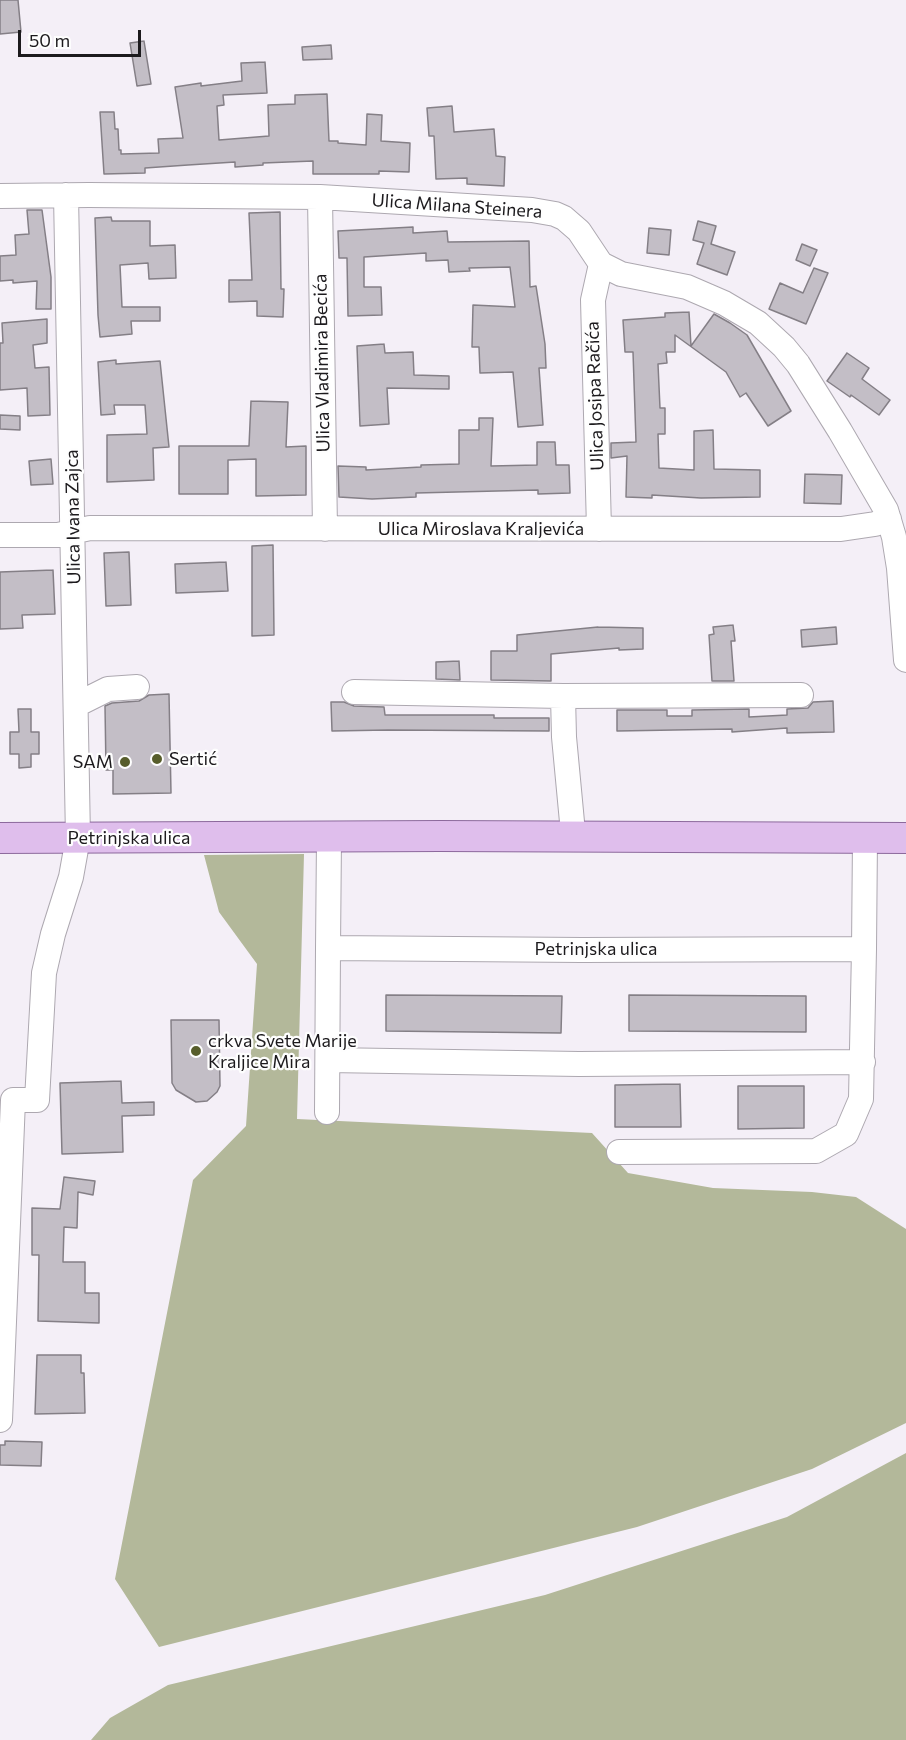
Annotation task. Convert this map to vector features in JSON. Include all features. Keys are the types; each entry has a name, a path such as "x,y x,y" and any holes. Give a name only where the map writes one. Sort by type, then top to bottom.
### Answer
{"main road":[{"name":"Petrinjska ulica","path":"0,838 906,838"}],"street":[{"name":"Ulica Ivana Zajca","path":"7,1100 38,1100 44,973 71,876 78,838 66,195"},
{"name":"Ulica Milana Steinera","path":"0,196 321,197 532,210 555,214 573,224 601,264"},
{"name":"Ulica Vladimira Becića","path":"321,197 325,529"},
{"path":"601,264 621,274 666,282 706,294 741,312 772,335 798,364 880,499 889,519 899,568 906,660"},
{"name":"Ulica Josipa Račića","path":"599,529 593,300 601,264"},
{"name":"Ulica Miroslava Kraljevića","path":"0,535 58,535 90,528 841,529 875,524 889,519"},
{"path":"76,705 108,689 137,687"},
{"path":"354,692 563,696 801,695"},
{"path":"563,696 572,837"},
{"path":"327,1112 329,838"},
{"path":"619,1152 816,1151 846,1134 861,1099 865,838"},
{"name":"Petrinjska ulica","path":"328,948 864,949"},
{"path":"328,1060 579,1064 863,1062"},
{"path":"0,1420 7,1100"}],"green space":[{"path":"304,854 297,1119 592,1133 628,1173 713,1188 812,1192 856,1197 906,1229 906,1423 812,1469 637,1527 159,1647 115,1579 193,1180 246,1126 257,964 219,912 204,855"},
{"path":"906,1453 906,1740 91,1740 110,1718 168,1685 545,1595 787,1517"}],"building":[{"path":"0,0 18,0 21,32 0,34"},
{"path":"144,41 151,84 137,86 130,43"},
{"path":"331,45 332,59 303,60 302,47"},
{"path":"265,62 267,93 223,95 224,105 217,106 219,140 269,136 268,105 295,104 295,95 327,94 329,141 366,145 367,114 382,115 381,141 410,143 409,172 313,174 313,161 263,163 263,165 235,167 235,162 145,168 145,173 104,174 100,112 114,112 115,129 118,129 121,154 159,153 158,139 183,138 175,87 242,81 241,63"},
{"path":"452,106 454,132 494,129 496,156 505,157 504,186 467,184 467,178 436,179 434,136 429,136 427,108"},
{"path":"27,210 42,210 51,277 51,309 36,309 37,281 13,283 13,280 0,281 0,256 16,255 15,235 29,234"},
{"path":"280,212 283,317 257,316 257,301 229,302 229,280 252,280 249,213"},
{"path":"111,217 112,221 150,221 150,246 175,245 176,278 149,279 148,263 120,265 122,307 160,307 160,321 131,321 132,334 100,337 95,218"},
{"path":"698,221 716,226 711,244 735,252 727,275 697,264 704,243 693,240"},
{"path":"413,227 413,233 447,231 448,242 529,241 530,287 536,286 545,344 546,368 539,368 543,425 518,427 513,372 480,373 479,347 472,347 473,305 515,307 510,267 469,268 470,271 449,272 448,260 426,261 426,253 364,257 364,287 381,287 382,315 348,316 347,258 339,258 338,231"},
{"path":"649,228 671,230 669,255 647,253"},
{"path":"802,244 817,250 810,266 796,260"},
{"path":"814,268 828,273 806,324 769,309 780,283 803,293"},
{"path":"689,312 691,346 714,314 747,335 791,411 768,426 746,393 740,397 726,372 675,335 675,352 666,352 667,363 658,364 660,408 665,408 665,434 658,434 659,468 694,470 694,431 713,430 714,469 760,470 760,497 701,498 652,495 652,498 626,497 627,456 611,458 611,443 636,442 633,352 625,352 623,320 665,317 665,313"},
{"path":"47,319 47,343 33,345 35,368 49,367 50,415 28,416 27,388 0,390 2,323"},
{"path":"384,344 385,353 413,352 414,375 449,376 449,389 387,388 389,424 360,426 357,346"},
{"path":"847,353 869,368 862,379 890,400 879,415 827,381"},
{"path":"116,360 116,364 160,361 169,447 153,448 154,480 107,482 107,435 147,434 145,405 114,405 115,414 101,415 98,362"},
{"path":"251,401 288,402 286,447 306,446 306,495 256,496 256,459 228,460 228,494 179,494 179,446 249,446"},
{"path":"0,415 20,416 20,430 0,429"},
{"path":"479,418 493,418 491,466 537,465 537,442 555,442 556,465 569,465 570,493 538,494 538,490 416,493 416,497 372,499 339,497 338,466 366,467 366,470 459,464 459,430 479,430"},
{"path":"51,459 53,484 31,485 29,461"},
{"path":"805,474 842,475 841,504 804,503"},
{"path":"273,545 274,635 252,636 252,546"},
{"path":"129,552 131,605 106,606 104,553"},
{"path":"226,562 228,591 176,593 175,564"},
{"path":"53,570 55,614 22,615 23,628 0,629 0,572"},
{"path":"733,625 735,641 731,641 734,681 712,681 709,635 714,634 713,627"},
{"path":"598,627 643,628 643,649 619,650 619,648 551,654 551,681 491,680 491,651 517,651 517,635"},
{"path":"836,627 837,644 802,647 801,630"},
{"path":"459,661 460,680 436,679 436,662"},
{"path":"169,694 171,793 113,794 113,770 106,770 105,706 112,703 139,701 149,695"},
{"path":"833,701 834,732 787,733 787,728 732,732 732,729 617,731 617,710 667,710 667,716 692,716 692,710 749,709 749,717 787,715 787,709 808,708 813,702"},
{"path":"331,702 344,702 354,706 384,707 385,715 494,715 494,718 549,718 549,731 332,731"},
{"path":"18,709 31,709 31,732 39,732 39,754 31,754 31,767 19,768 19,754 10,754 10,732 19,732"},
{"path":"386,995 562,996 561,1033 386,1031"},
{"path":"629,995 806,996 806,1032 629,1031"},
{"name":"crkva Svete Marije Kraljice Mira","path":"171,1020 219,1020 220,1086 207,1101 196,1102 176,1090 172,1083"},
{"path":"121,1081 122,1103 154,1102 154,1115 122,1116 123,1152 62,1154 60,1083"},
{"path":"680,1084 681,1127 615,1127 615,1085"},
{"path":"738,1086 804,1086 804,1128 738,1129"},
{"path":"64,1177 95,1181 93,1195 78,1192 77,1228 64,1227 63,1262 85,1262 85,1293 99,1293 99,1323 38,1321 39,1255 32,1255 32,1208 60,1209"},
{"path":"37,1355 81,1355 85,1413 35,1414"},
{"path":"5,1441 42,1442 41,1466 0,1465 0,1445 5,1445"}],"place":[{"name":"Sertić","path":"157,759"},
{"name":"SAM","path":"125,762"},
{"name":"crkva Svete Marije Kraljice Mira","path":"196,1051"}]}
